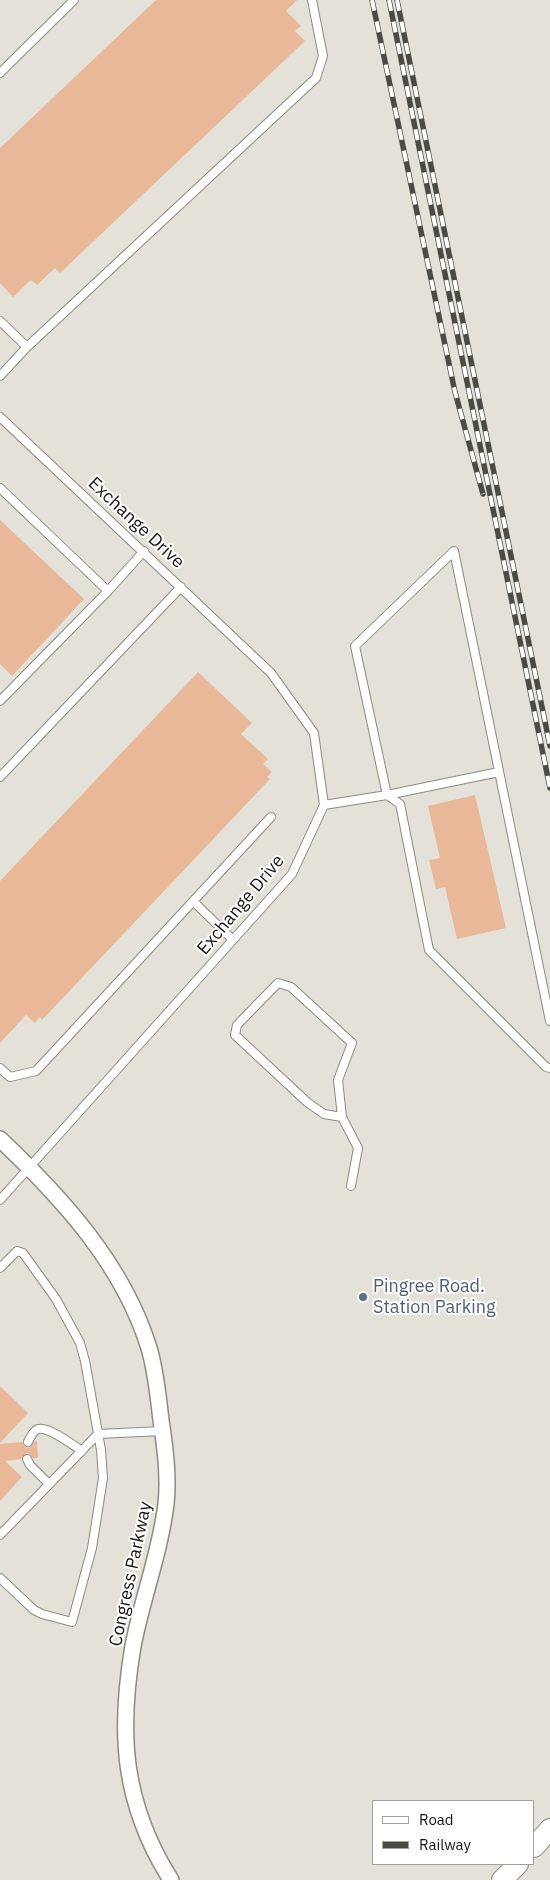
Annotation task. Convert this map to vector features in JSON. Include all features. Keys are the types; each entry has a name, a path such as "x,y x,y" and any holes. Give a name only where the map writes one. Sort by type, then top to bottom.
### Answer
{"street":[{"name":"Congress Parkway","path":"0,1139 31,1168 88,1233 117,1275 149,1348 163,1431 166,1503 158,1548 133,1646 125,1721 128,1769 138,1814 156,1856 171,1880"},
{"path":"535,1846 550,1830"},
{"path":"502,1880 517,1865"}],"lane":[{"path":"0,73 74,0"},
{"path":"0,376 27,347 316,78 323,56 312,0"},
{"path":"0,321 27,347"},
{"name":"Exchange Drive","path":"0,417 271,673 314,734 324,805 292,874 31,1168 0,1200"},
{"path":"0,488 108,591"},
{"path":"0,701 108,591 144,551"},
{"path":"550,1021 454,551 355,646 387,795 400,804 429,950 546,1067 550,1068"},
{"path":"0,777 180,586"},
{"path":"324,805 387,795 499,772"},
{"path":"0,1068 10,1077 36,1070 271,817"},
{"path":"194,901 233,940"},
{"path":"342,1116 324,1114 307,1102 235,1035 237,1025 278,983 291,987 352,1043 338,1080 342,1116 358,1148 352,1186"},
{"path":"0,1268 17,1251 23,1253 56,1299 80,1343 86,1361 101,1450 103,1478 92,1548 72,1622 34,1610 0,1578"},
{"path":"28,1442 39,1428 47,1429 82,1451"},
{"path":"0,1535 98,1434 163,1431"},
{"path":"27,1459 30,1465 49,1484"}],"building":[{"path":"156,0 297,0 286,11 301,26 295,31 305,41 60,273 55,268 37,285 31,280 13,297 0,283 0,148"},
{"path":"0,520 84,599 12,676 0,664"},
{"path":"198,672 252,723 241,734 268,759 263,764 272,772 267,777 270,779 42,1020 40,1017 35,1023 26,1015 0,1043 0,881"},
{"path":"475,795 506,928 457,939 445,887 436,889 429,860 440,858 428,806"},
{"path":"0,1386 28,1413 0,1443"},
{"path":"37,1441 38,1458 33,1458 27,1453 21,1459 5,1461 22,1477 0,1501 0,1444 22,1442 25,1447 29,1448"}],"railway":[{"path":"372,0 455,392 483,494"},
{"path":"389,0 550,788"},
{"path":"397,0 550,746"}],"place":[{"name":"Pingree Road. Station Parking","path":"363,1297"}]}
